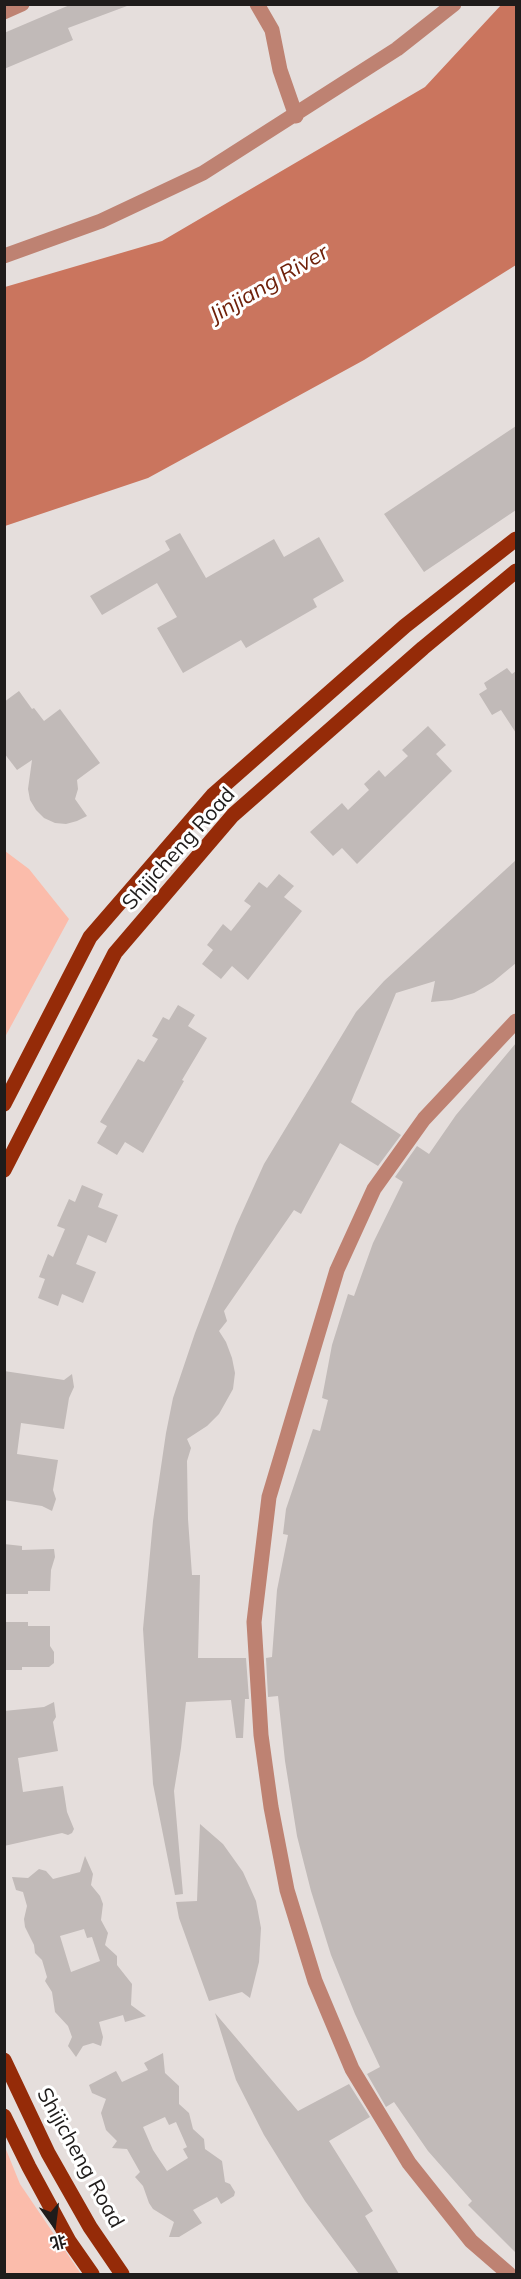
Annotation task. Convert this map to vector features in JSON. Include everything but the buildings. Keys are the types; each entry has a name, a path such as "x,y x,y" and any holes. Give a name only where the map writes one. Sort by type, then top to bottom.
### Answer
{"main road":[{"name":"Shijicheng Road","path":"4,1104 90,937 213,795 405,626 516,539"},
{"name":"Shijicheng Road","path":"4,1170 115,953 233,815 423,648 516,571"},
{"name":"Shijicheng Road","path":"4,2060 48,2153 90,2226 123,2274"},
{"path":"4,2116 29,2168 69,2241 92,2274"}],"street":[{"path":"4,12 22,4"},
{"path":"257,4 272,30 280,70 296,116"},
{"path":"4,256 101,221 203,173 296,116 397,49 453,4"},
{"path":"509,2274 471,2241 409,2163 352,2069 315,1981 287,1890 271,1807 261,1735 254,1622 269,1497 337,1270 374,1189 418,1128 516,1021"}],"shaded area":[{"path":"5,851 29,869 69,919 5,1037"},
{"path":"5,2147 20,2184 81,2274 5,2274"}],"water":[{"name":"Jinjiang River","path":"502,4 516,5 516,265 364,360 148,478 5,526 5,287 162,241 425,87"}]}
